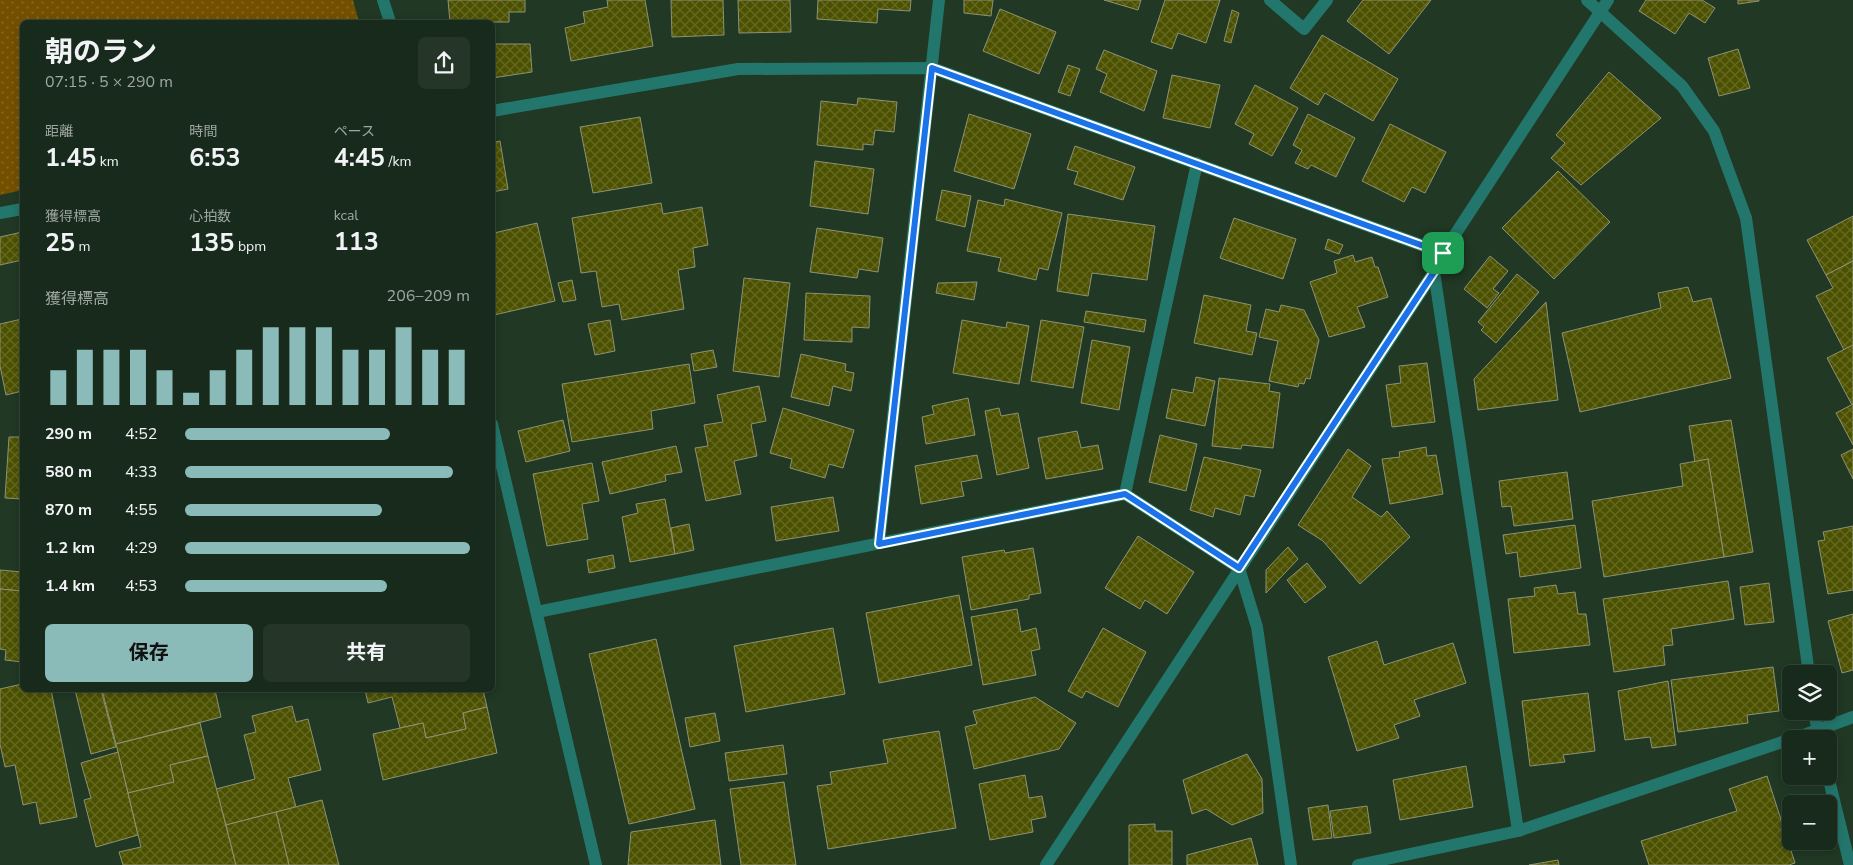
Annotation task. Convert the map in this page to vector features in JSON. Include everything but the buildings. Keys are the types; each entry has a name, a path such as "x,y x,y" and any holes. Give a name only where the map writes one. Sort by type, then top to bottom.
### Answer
{"street":[{"path":"383,0 389,20"},
{"path":"879,544 939,0"},
{"path":"1270,0 1304,29 1327,0"},
{"path":"1587,0 1682,86 1714,131 1746,218 1808,665"},
{"path":"1044,865 1434,272 1443,253 1608,0"},
{"path":"495,110 738,69 932,68 1443,253"},
{"path":"1125,494 1197,163"},
{"path":"0,213 20,208"},
{"path":"1434,272 1518,831"},
{"path":"495,436 538,612 596,865"},
{"path":"538,612 1125,494 1239,568 1257,627 1291,865"},
{"path":"1828,730 1853,717"},
{"path":"1358,865 1518,831 1782,742"},
{"path":"1830,785 1850,865"}],"shaded area":[{"path":"0,0 353,0 358,20 20,20 20,190 0,195"}],"route":[{"path":"932,68 1443,253 1434,272 1239,568 1125,494 879,544 932,68"}]}
